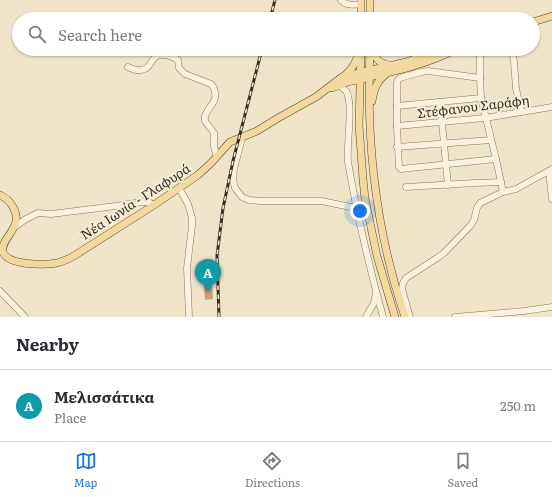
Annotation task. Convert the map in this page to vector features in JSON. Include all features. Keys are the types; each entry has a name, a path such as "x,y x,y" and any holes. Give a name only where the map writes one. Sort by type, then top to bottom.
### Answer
{"main road":[{"path":"370,0 370,12"},
{"path":"540,20 552,16"},
{"path":"358,56 353,68 341,82 354,88 360,101"},
{"path":"361,56 360,141 365,199 377,256 395,317"},
{"path":"370,56 369,117 378,202 381,224 395,284 405,317"},
{"path":"375,56 380,62 387,65 392,65"},
{"path":"369,74 392,65 424,56"},
{"path":"369,74 388,73 445,56"},
{"path":"369,117 376,86 380,79 388,73"},
{"name":"Νέα Ιωνία - Γλαφυρά","path":"0,194 9,201 16,213 16,221 3,244 1,251 8,258 20,262 45,264 62,261 77,254 154,205 203,171 230,142 260,130 328,89 334,88 341,82 369,74"}],"street":[{"path":"341,0 347,5 361,2"},
{"path":"128,67 142,70 147,67 155,56"},
{"path":"171,56 178,60 180,68 185,74 214,86 216,98 206,113 205,121 214,133 214,145 218,156"},
{"path":"480,56 481,98 503,192"},
{"path":"513,56 516,88 521,112"},
{"path":"480,78 428,71 400,78 398,80 397,147 399,167 401,169 496,159"},
{"path":"341,82 349,100 347,158 356,208 383,317"},
{"path":"397,106 481,98"},
{"path":"440,102 448,185"},
{"name":"Στέφανου Σαράφη","path":"397,126 486,118 552,106"},
{"path":"242,138 234,169 233,180 235,188 242,198 261,201 321,201 356,208"},
{"path":"397,147 491,140"},
{"path":"410,317 402,289 404,281 409,275 444,253 471,225 480,203 503,192 516,189 551,170 552,199"},
{"path":"406,187 501,182"},
{"path":"179,188 188,204 192,218 187,268 189,317"},
{"path":"12,229 28,218 38,214 51,214 140,202 150,202 154,205"},
{"path":"0,291 25,317"},
{"path":"366,317 374,303 377,291"},
{"path":"455,317 552,307"}],"building":[{"path":"212,283 213,299 205,300 204,284"}],"railway":[{"path":"272,12 275,0"},
{"path":"219,317 217,256 223,208 233,161 260,56"}],"place":[{"name":"Μελισσάτικα","path":"208,292"}]}
